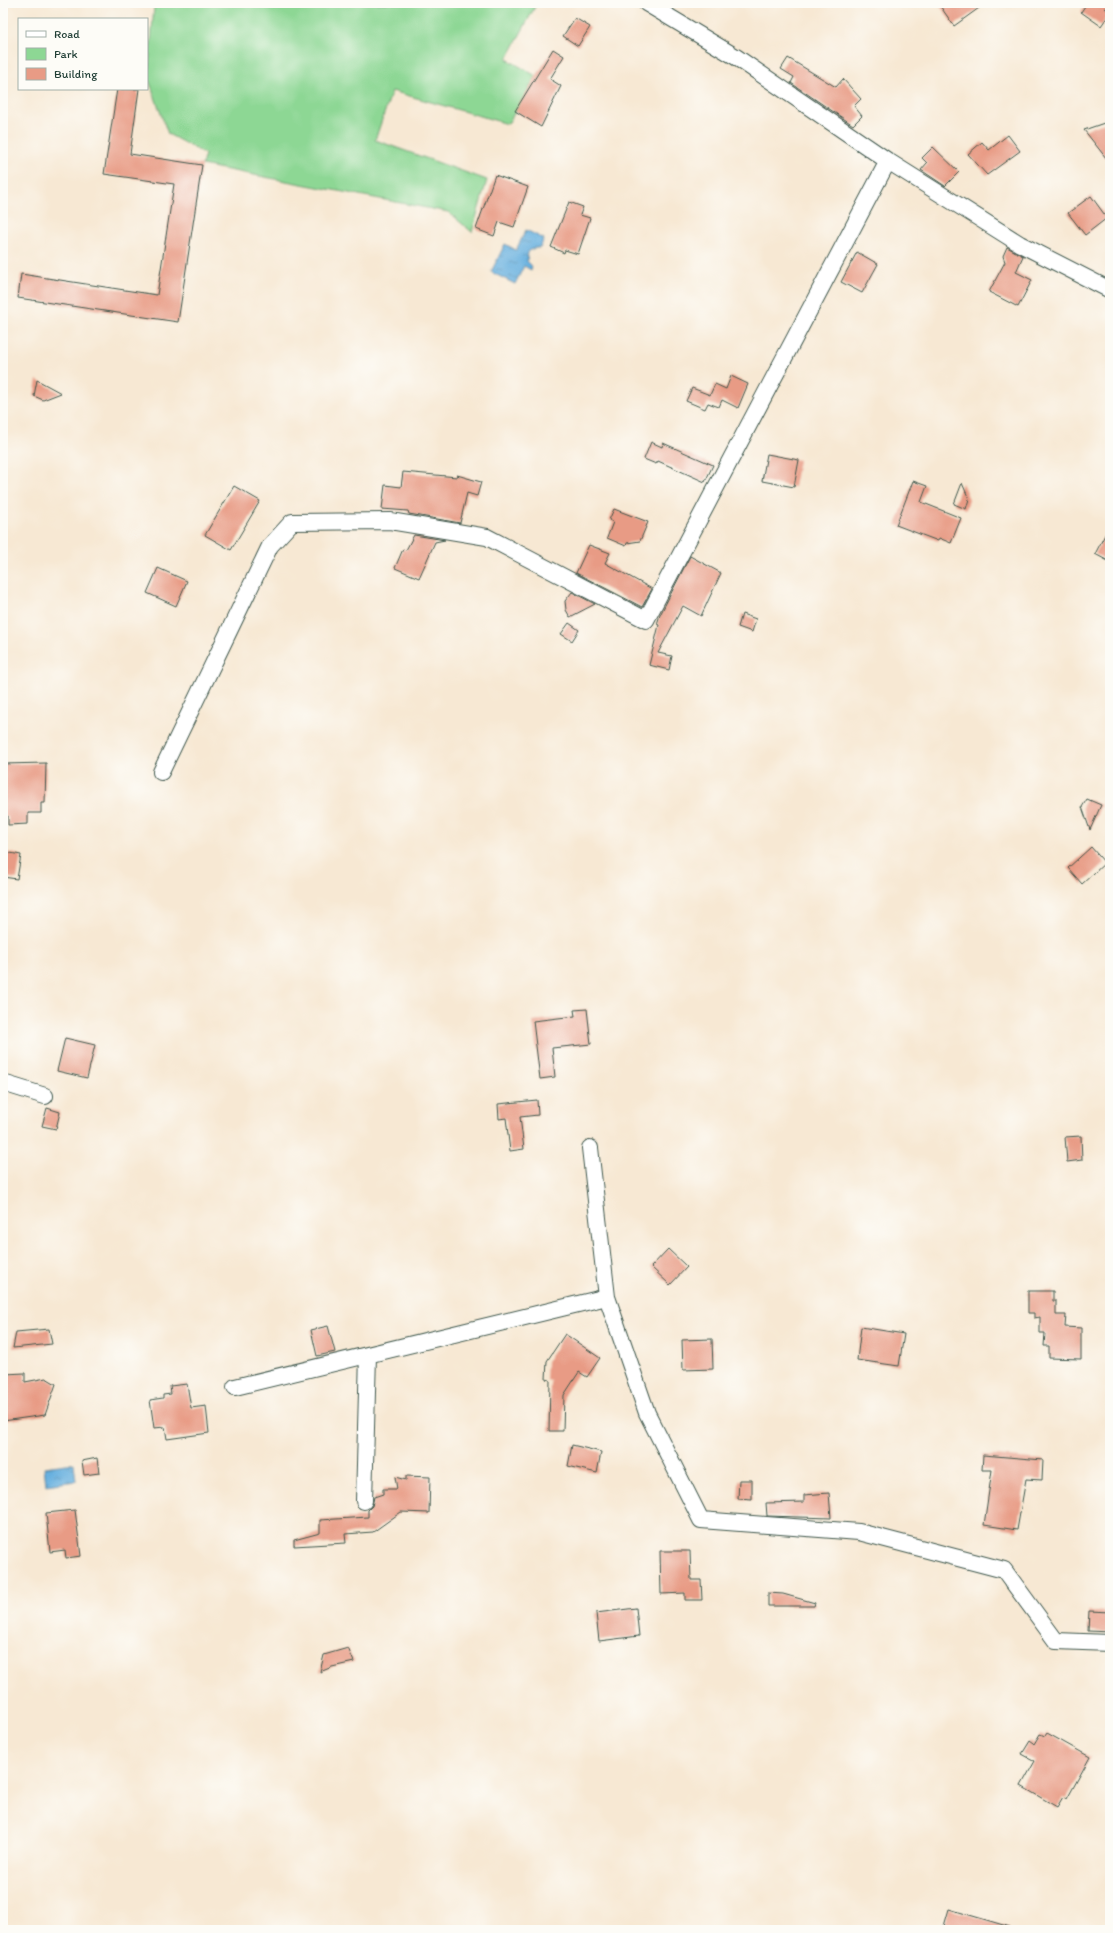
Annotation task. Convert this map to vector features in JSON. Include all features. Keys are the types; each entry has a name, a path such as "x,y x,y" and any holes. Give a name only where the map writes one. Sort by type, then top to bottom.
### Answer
{"street":[{"path":"646,3 736,57 888,161 1020,244 1110,290"},
{"path":"161,772 270,546 292,522 390,521 487,537 646,620 888,161"},
{"path":"3,1083 45,1096"},
{"path":"590,1148 607,1297 647,1413 701,1520 859,1532 1004,1570 1056,1641 1110,1643"},
{"path":"235,1387 607,1297"},
{"path":"364,1501 368,1355"}],"green space":[{"path":"158,3 537,3 507,59 536,76 508,124 392,91 375,140 487,180 472,232 448,212 202,165 205,154 168,134 148,77 154,7"}],"water":[{"path":"526,230 544,239 540,248 534,248 528,252 527,261 532,266 531,270 524,266 515,284 491,272 505,244 516,250"},
{"path":"74,1463 76,1481 46,1485 44,1467"}],"building":[{"path":"938,3 986,3 954,26"},
{"path":"1087,3 1108,3 1105,8 1110,13 1101,26 1081,12"},
{"path":"575,18 590,27 578,46 563,36"},
{"path":"553,49 564,56 550,79 561,86 541,127 515,111"},
{"path":"788,58 836,87 843,79 861,99 854,106 862,116 853,125 791,83 794,77 781,69"},
{"path":"117,90 139,90 130,154 202,165 178,322 18,298 21,274 157,295 174,184 104,174"},
{"path":"1110,121 1110,163 1084,130"},
{"path":"1008,135 1020,151 987,175 968,154 982,142 989,150"},
{"path":"933,147 959,172 945,186 921,170 927,163 922,158"},
{"path":"495,175 528,187 514,227 499,222 494,236 476,229"},
{"path":"1091,196 1107,218 1085,235 1068,213"},
{"path":"569,202 583,207 580,215 590,218 578,254 565,250 564,253 551,247"},
{"path":"1007,247 1023,256 1016,272 1032,280 1018,307 989,292 1005,262 1003,256"},
{"path":"857,252 878,264 862,293 841,282"},
{"path":"731,376 748,384 738,408 722,400 719,407 708,403 705,409 686,401 692,388 710,395 715,384 726,389"},
{"path":"37,380 61,393 43,400 34,396"},
{"path":"651,442 662,447 663,443 713,465 705,482 658,461 656,464 644,459"},
{"path":"767,454 799,460 794,487 762,481"},
{"path":"403,472 457,477 457,475 481,482 477,496 467,493 460,523 409,514 408,511 382,509 385,485 401,487"},
{"path":"913,481 927,486 921,502 961,518 951,543 939,538 938,541 896,525"},
{"path":"962,483 969,499 966,509 954,504"},
{"path":"234,486 260,501 231,550 205,535"},
{"path":"614,509 648,522 640,541 627,543 626,546 607,538 613,522 609,520"},
{"path":"1110,525 1110,562 1095,554"},
{"path":"414,535 445,540 435,542 419,578 395,568 403,549 406,550"},
{"path":"589,545 610,553 605,563 652,589 642,607 576,573"},
{"path":"690,556 721,573 701,616 683,606 658,653 672,656 669,670 649,665 660,615"},
{"path":"158,568 187,581 176,606 147,593"},
{"path":"572,592 595,604 570,617 566,610 565,601"},
{"path":"742,614 756,619 752,632 738,627"},
{"path":"569,623 579,630 572,641 561,634"},
{"path":"46,763 45,803 41,803 41,813 28,813 28,824 8,825 8,816 3,816 3,764"},
{"path":"1087,799 1101,805 1090,830 1082,807"},
{"path":"1091,847 1105,863 1082,884 1068,868"},
{"path":"5,852 21,855 17,879 3,877"},
{"path":"587,1009 591,1044 552,1048 555,1077 540,1079 533,1021 575,1016 574,1010"},
{"path":"65,1038 95,1045 87,1078 57,1071"},
{"path":"537,1100 538,1115 520,1117 524,1149 510,1151 506,1118 499,1119 498,1104"},
{"path":"47,1108 60,1112 56,1129 42,1126"},
{"path":"1081,1136 1082,1160 1067,1162 1065,1137"},
{"path":"668,1249 687,1267 670,1285 651,1267"},
{"path":"1028,1291 1053,1291 1053,1301 1056,1301 1056,1315 1066,1315 1065,1327 1081,1328 1081,1359 1049,1358 1049,1346 1044,1346 1045,1333 1040,1333 1040,1317 1034,1318 1034,1313 1028,1313"},
{"path":"328,1326 335,1352 317,1356 311,1330"},
{"path":"861,1327 904,1334 899,1366 857,1360"},
{"path":"49,1329 52,1344 13,1348 16,1332"},
{"path":"565,1334 600,1358 587,1377 579,1372 564,1395 563,1431 549,1431 550,1380 546,1379 547,1361"},
{"path":"712,1339 713,1369 683,1370 682,1340"},
{"path":"25,1373 25,1382 46,1378 56,1384 45,1415 3,1421 3,1383 6,1383 5,1374"},
{"path":"187,1384 191,1408 206,1406 209,1433 167,1439 165,1427 154,1428 150,1400 163,1398 163,1395 171,1394 170,1386"},
{"path":"572,1445 601,1452 597,1473 568,1466"},
{"path":"983,1455 1043,1460 1042,1480 1026,1479 1017,1530 984,1525 992,1470 982,1470"},
{"path":"97,1458 99,1473 84,1475 82,1461"},
{"path":"406,1476 430,1477 429,1513 401,1512 373,1532 345,1534 346,1543 294,1546 294,1540 320,1533 320,1520 368,1517 368,1510 372,1506 374,1497 383,1494 383,1489 397,1489 395,1477 406,1480"},
{"path":"739,1480 752,1480 752,1500 738,1499"},
{"path":"829,1493 831,1518 767,1516 766,1503 804,1502 804,1495"},
{"path":"75,1510 81,1556 66,1558 65,1550 50,1552 46,1513"},
{"path":"660,1551 690,1551 691,1580 701,1580 702,1600 685,1600 685,1593 661,1594"},
{"path":"768,1593 783,1594 815,1603 814,1606 768,1606"},
{"path":"636,1608 639,1636 599,1641 596,1613"},
{"path":"1089,1611 1110,1612 1110,1632 1088,1631"},
{"path":"348,1648 354,1662 332,1667 320,1672 324,1655"},
{"path":"1047,1733 1090,1757 1067,1799 1063,1797 1057,1807 1021,1786 1035,1761 1022,1754 1030,1741 1034,1744 1040,1734 1045,1736"},
{"path":"949,1909 1010,1927 1010,1930 958,1930 944,1926"}]}
